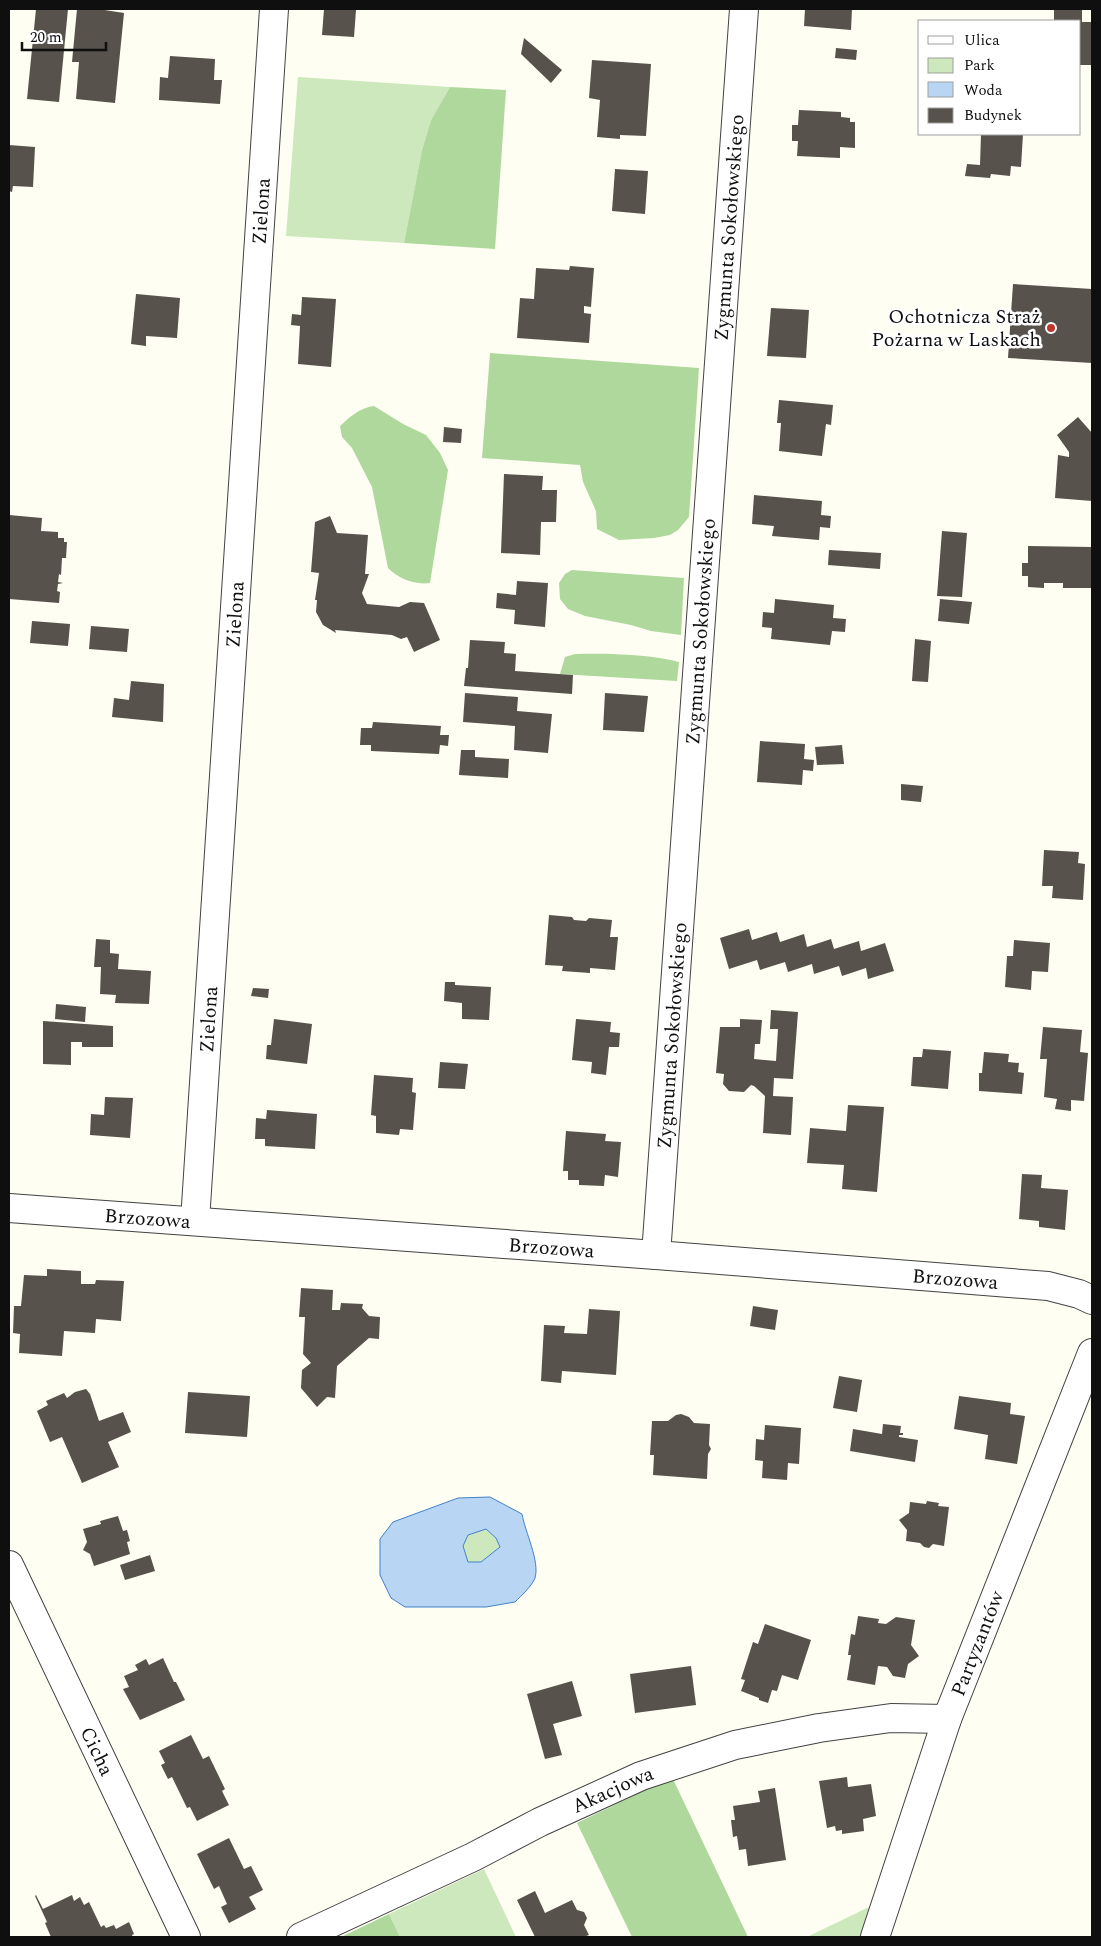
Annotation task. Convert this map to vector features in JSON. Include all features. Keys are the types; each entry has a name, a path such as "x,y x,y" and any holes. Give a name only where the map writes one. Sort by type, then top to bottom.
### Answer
{"street":[{"name":"Zielona","path":"195,1221 274,9"},
{"name":"Zygmunta Sokołowskiego","path":"656,1254 744,9"},
{"name":"Brzozowa","path":"9,1208 656,1254 1048,1286 1079,1294 1092,1300"},
{"name":"Partyzantów","path":"875,1937 947,1720 1092,1353"},
{"name":"Cicha","path":"9,1565 186,1937"},
{"name":"Akacjowa","path":"301,1937 474,1857 540,1822 641,1776 735,1745 819,1728 891,1718 947,1720"}],"green space":[{"path":"298,77 450,87 431,120 422,150 404,243 286,236"},
{"path":"450,87 506,90 495,249 404,243 422,150 431,120"},
{"path":"490,353 699,368 689,517 678,530 670,535 654,538 619,540 597,529 596,511 583,482 580,465 482,458"},
{"path":"374,406 403,424 426,435 440,453 448,470 430,583 418,583 407,580 388,568 372,487 352,448 342,437 340,426 359,411"},
{"path":"572,570 684,578 681,635 651,631 585,616 568,609 560,599 559,583 565,574"},
{"path":"575,654 654,657 679,662 677,681 560,674 565,657"},
{"path":"486,1528 496,1538 501,1547 481,1562 468,1562 463,1546 468,1535"},
{"path":"672,1777 748,1937 632,1937 577,1823"},
{"path":"484,1869 516,1937 400,1937 389,1914"},
{"path":"869,1907 866,1937 807,1937"},
{"path":"389,1914 400,1937 341,1937"}],"water":[{"path":"490,1497 522,1514 536,1563 534,1581 515,1602 486,1607 405,1607 391,1598 380,1575 380,1539 393,1522 458,1498","holes":["486,1529 496,1538 500,1547 481,1562 468,1562 463,1546 468,1535"]}],"building":[{"path":"36,9 68,9 59,102 27,99"},
{"path":"77,9 98,9 124,13 115,103 76,99 79,62 72,62"},
{"path":"324,9 356,10 354,37 322,35"},
{"path":"805,9 852,9 851,30 804,26"},
{"path":"1054,9 1082,9 1082,22 1092,22 1092,65 1081,65 1081,20 1054,20"},
{"path":"524,38 562,70 551,83 521,54"},
{"path":"836,48 857,50 856,60 835,58"},
{"path":"170,56 215,59 214,80 222,80 220,104 159,100 160,77 168,78"},
{"path":"592,60 651,64 646,136 620,135 620,139 597,137 600,100 589,98"},
{"path":"799,110 841,112 841,117 850,118 850,122 855,122 855,148 840,147 840,158 797,156 798,141 792,141 792,125 798,125"},
{"path":"981,135 1023,135 1021,167 1011,166 1010,176 991,174 990,178 965,176 967,164 980,165"},
{"path":"9,145 35,147 33,187 13,186 12,192 9,191"},
{"path":"615,169 648,171 645,214 612,211"},
{"path":"570,266 594,268 591,307 584,306 584,313 591,314 589,343 517,338 520,298 534,299 536,268 569,270"},
{"name":"Ochotnicza Straż Pożarna w Laskach","path":"1013,284 1092,289 1092,363 1008,358"},
{"path":"136,294 180,298 177,338 146,336 146,346 131,344"},
{"path":"302,297 336,299 331,367 298,364 300,326 291,325 292,314 301,315"},
{"path":"771,308 809,310 806,358 767,356"},
{"path":"779,400 833,405 831,425 826,424 822,456 779,451 781,423 777,423"},
{"path":"1078,417 1092,433 1092,501 1055,498 1058,455 1069,457 1069,452 1057,435"},
{"path":"444,427 462,429 461,443 443,442"},
{"path":"504,474 543,476 542,490 557,490 556,522 541,522 540,555 501,553"},
{"path":"754,495 822,501 821,515 831,516 830,528 820,527 819,540 772,536 774,526 752,524"},
{"path":"9,515 42,518 41,531 58,532 58,538 64,538 64,542 67,542 66,558 62,558 61,575 59,574 58,582 63,583 58,584 57,591 60,592 59,603 9,599"},
{"path":"330,516 337,533 368,535 365,574 369,574 362,593 367,604 399,607 410,602 424,603 440,640 414,652 407,637 401,639 392,635 335,630 336,633 323,625 316,612 317,600 315,600 319,573 311,572 315,522"},
{"path":"942,531 967,533 962,597 937,596"},
{"path":"1028,546 1092,547 1092,588 1063,588 1063,583 1044,583 1044,588 1028,587 1028,576 1022,576 1022,563 1028,563"},
{"path":"829,550 881,553 880,569 828,565"},
{"path":"517,581 548,583 545,627 514,624 515,610 496,608 497,593 516,595"},
{"path":"775,599 834,605 833,618 846,619 845,632 832,631 830,645 771,639 772,628 762,627 763,612 774,613"},
{"path":"940,599 972,602 969,624 938,621"},
{"path":"32,621 70,624 68,646 30,643"},
{"path":"91,626 129,629 127,652 89,649"},
{"path":"915,639 931,641 928,682 912,681"},
{"path":"470,640 505,642 504,653 516,654 515,671 573,675 572,694 464,686 466,668 468,668"},
{"path":"131,681 164,684 163,722 112,717 114,698 129,700"},
{"path":"465,693 518,697 517,711 552,714 548,753 514,750 515,726 463,722"},
{"path":"605,693 648,696 644,732 603,730"},
{"path":"373,722 441,726 440,735 449,735 448,746 440,745 439,754 371,751 371,745 360,745 361,728 372,728"},
{"path":"760,741 805,744 804,759 814,760 813,771 803,770 802,785 757,782"},
{"path":"842,745 844,764 817,765 815,747"},
{"path":"461,750 475,750 475,757 509,759 508,778 459,775"},
{"path":"901,784 923,786 921,802 901,800"},
{"path":"1044,850 1079,852 1078,863 1085,864 1083,900 1052,898 1053,886 1042,886"},
{"path":"549,915 572,917 574,920 586,921 589,918 612,920 610,937 618,937 615,970 590,968 590,973 562,971 563,966 545,965"},
{"path":"749,929 752,940 777,932 780,942 804,934 807,947 831,939 834,949 859,941 861,951 885,943 894,971 868,979 866,968 842,976 839,966 814,974 812,964 788,972 785,962 760,970 757,960 729,969 720,938"},
{"path":"96,939 110,940 110,953 119,954 118,969 151,971 149,1004 115,1003 116,995 100,994 101,967 94,967"},
{"path":"1014,940 1050,943 1048,972 1032,971 1031,990 1005,987 1007,956 1013,956"},
{"path":"445,982 455,982 455,985 491,987 489,1020 462,1019 462,1003 444,1001"},
{"path":"253,988 269,989 268,998 251,996"},
{"path":"56,1004 86,1007 85,1022 55,1019"},
{"path":"771,1010 798,1012 793,1079 774,1078 773,1096 793,1097 791,1135 763,1133 765,1096 751,1085 744,1092 729,1091 723,1084 724,1074 716,1073 720,1027 740,1027 740,1019 762,1020 760,1044 755,1044 754,1059 776,1061 778,1029 770,1029"},
{"path":"274,1019 312,1024 307,1064 266,1059 267,1045 271,1045"},
{"path":"576,1019 611,1022 610,1032 620,1033 619,1047 609,1047 606,1075 591,1073 592,1062 572,1060"},
{"path":"43,1021 113,1026 113,1047 82,1047 82,1042 71,1042 71,1065 43,1064"},
{"path":"1043,1027 1082,1030 1080,1052 1088,1053 1084,1101 1071,1100 1071,1111 1055,1109 1057,1099 1044,1097 1047,1059 1040,1059"},
{"path":"923,1049 951,1051 948,1089 911,1086 913,1057 922,1057"},
{"path":"984,1052 1009,1054 1008,1062 1019,1063 1018,1072 1024,1073 1022,1094 979,1091 979,1073 982,1073"},
{"path":"440,1062 468,1064 465,1089 438,1088"},
{"path":"374,1075 413,1078 412,1092 416,1093 413,1130 400,1129 399,1135 376,1133 376,1116 371,1115"},
{"path":"105,1097 133,1098 130,1138 90,1135 91,1114 104,1115"},
{"path":"848,1105 884,1107 877,1192 842,1189 844,1165 807,1163 810,1128 846,1131"},
{"path":"267,1110 317,1114 315,1149 265,1146 265,1139 255,1139 256,1118 266,1119"},
{"path":"566,1131 606,1134 605,1141 621,1142 618,1177 605,1175 604,1186 579,1185 579,1180 568,1180 568,1171 563,1171"},
{"path":"1022,1174 1042,1175 1041,1188 1068,1190 1065,1230 1039,1227 1039,1221 1019,1219"},
{"path":"47,1269 81,1271 81,1284 95,1284 96,1280 124,1281 121,1321 96,1319 95,1333 64,1331 62,1356 19,1353 20,1334 13,1333 14,1306 21,1306 24,1275 47,1276"},
{"path":"301,1288 333,1290 332,1310 340,1310 341,1303 363,1304 362,1308 369,1316 380,1317 379,1339 369,1338 337,1366 335,1398 327,1397 317,1407 301,1388 302,1370 311,1363 303,1354 305,1317 299,1317"},
{"path":"753,1306 778,1310 775,1330 750,1326"},
{"path":"589,1309 620,1311 616,1375 562,1371 561,1383 541,1381 544,1325 565,1326 564,1333 587,1334"},
{"path":"839,1376 862,1380 857,1412 833,1408"},
{"path":"86,1389 90,1394 99,1421 123,1412 131,1432 108,1442 119,1467 82,1483 62,1437 50,1442 37,1411 48,1405 46,1401 64,1393 67,1398 75,1392"},
{"path":"188,1392 250,1396 247,1437 185,1433"},
{"path":"959,1396 1011,1403 1010,1414 1025,1416 1017,1464 985,1459 988,1435 954,1429"},
{"path":"681,1414 689,1417 694,1423 710,1424 709,1445 711,1449 708,1454 707,1479 653,1475 654,1455 650,1455 652,1421 668,1421"},
{"path":"883,1424 901,1426 900,1433 903,1433 903,1435 899,1435 899,1437 918,1440 915,1462 850,1451 853,1429 882,1434"},
{"path":"765,1425 801,1428 799,1464 788,1463 787,1480 762,1478 763,1461 755,1460 756,1439 764,1440"},
{"path":"927,1501 939,1503 938,1506 949,1507 944,1546 933,1544 929,1548 924,1547 920,1543 906,1541 907,1530 899,1520 909,1513 910,1502 926,1504"},
{"path":"118,1516 123,1531 127,1530 130,1541 127,1542 130,1554 94,1566 90,1554 83,1550 87,1542 83,1529 101,1524 100,1521"},
{"path":"150,1555 155,1571 125,1580 120,1565"},
{"path":"858,1616 879,1619 878,1623 886,1624 896,1617 915,1620 911,1645 919,1656 908,1664 905,1678 893,1676 887,1667 878,1666 875,1685 847,1680 851,1655 848,1655 851,1634 855,1635"},
{"path":"765,1624 811,1640 798,1680 782,1675 777,1691 772,1690 768,1703 741,1691 745,1680 741,1679 753,1642 758,1644"},
{"path":"163,1658 185,1700 140,1720 123,1689 129,1687 124,1676 138,1670 135,1665 146,1659 149,1665"},
{"path":"691,1666 696,1705 635,1713 630,1674"},
{"path":"572,1681 582,1716 553,1724 562,1755 545,1759 527,1694"},
{"path":"191,1735 203,1759 209,1756 225,1789 222,1791 229,1805 197,1821 190,1807 187,1808 172,1777 168,1779 161,1765 165,1763 159,1751"},
{"path":"847,1777 848,1787 871,1784 876,1816 863,1819 864,1831 842,1834 842,1830 836,1831 835,1826 827,1828 819,1781"},
{"path":"775,1788 786,1860 748,1866 746,1849 739,1850 737,1836 733,1837 731,1820 735,1820 733,1806 760,1802 758,1791"},
{"path":"229,1838 244,1869 251,1866 263,1890 249,1897 256,1909 229,1923 221,1907 227,1904 219,1886 214,1889 197,1854"},
{"path":"535,1891 545,1913 572,1900 577,1910 584,1912 587,1918 584,1925 589,1935 583,1937 535,1937 517,1900"},
{"path":"36,1895 43,1909 72,1895 74,1901 80,1897 84,1905 89,1902 101,1927 104,1925 106,1928 114,1925 116,1929 129,1922 134,1934 132,1935 133,1937 51,1937"}],"place":[{"name":"Ochotnicza Straż Pożarna w Laskach","path":"1051,328"}]}
